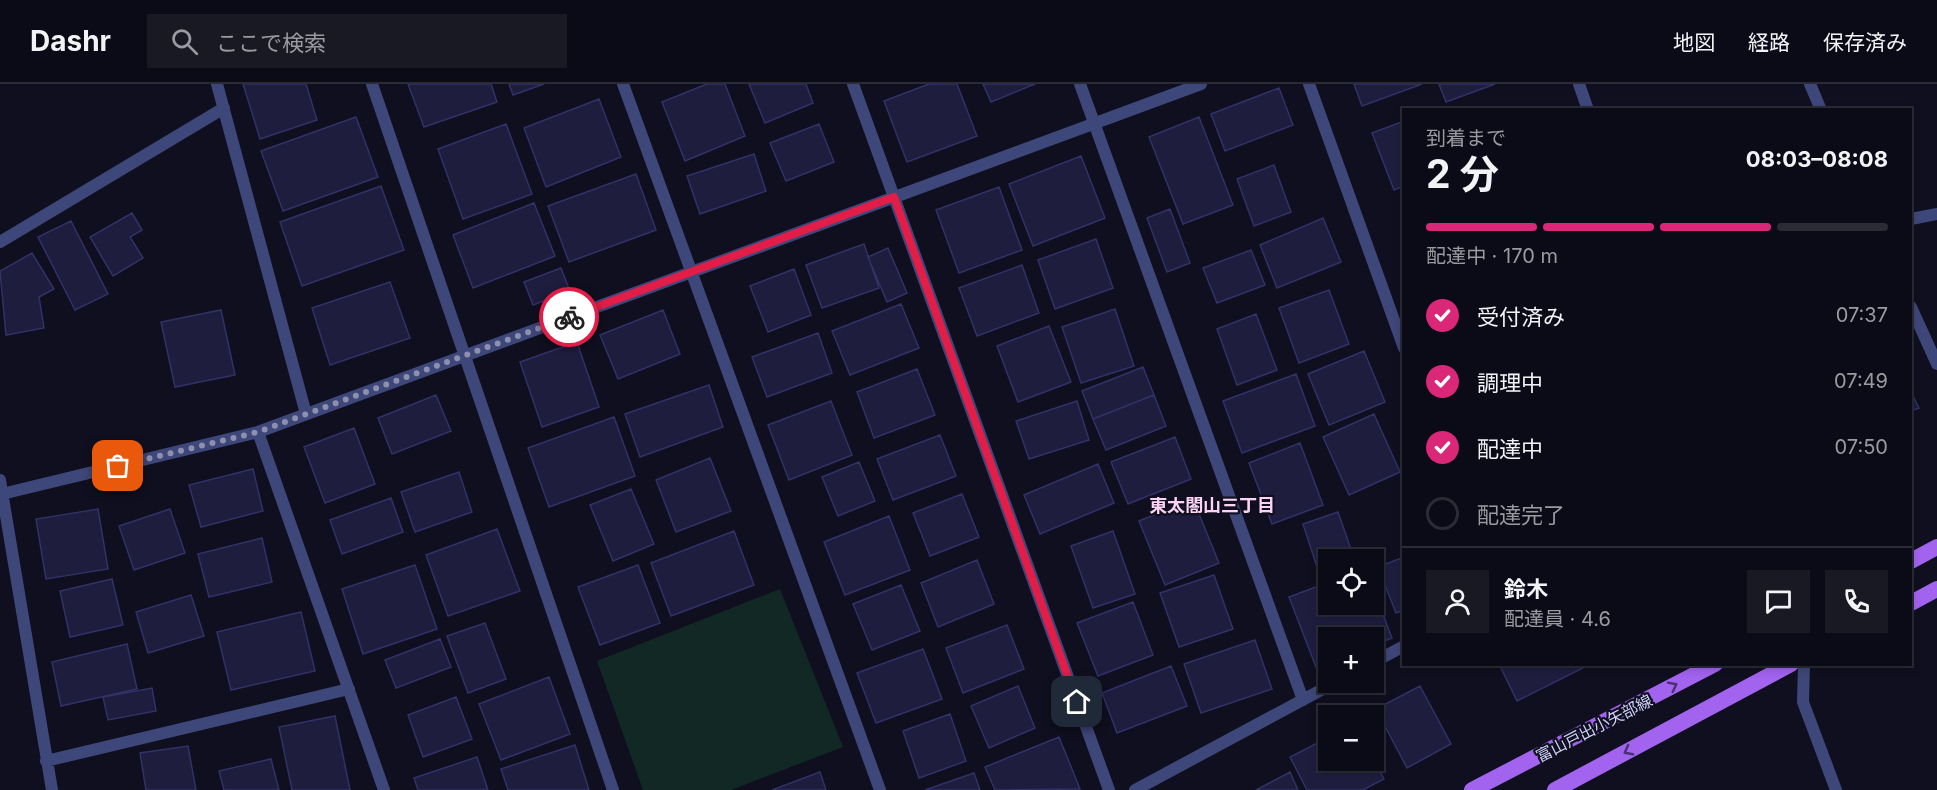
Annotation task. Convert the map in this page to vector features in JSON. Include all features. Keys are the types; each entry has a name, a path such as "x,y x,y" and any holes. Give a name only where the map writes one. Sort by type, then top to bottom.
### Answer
{"main road":[{"path":"1912,560 1937,547"},
{"path":"1912,602 1937,589"},
{"name":"富山戸出小矢部線","path":"1472,790 1711,666"},
{"path":"1555,790 1787,666"}],"street":[{"path":"217,84 306,414"},
{"path":"372,84 613,790"},
{"path":"623,84 880,790"},
{"path":"853,84 1109,790"},
{"path":"1080,84 1303,700"},
{"path":"1,495 258,432 1201,84"},
{"path":"1309,84 1402,342"},
{"path":"1579,84 1587,108"},
{"path":"1810,84 1820,108"},
{"path":"0,242 224,108"},
{"path":"1912,219 1937,214"},
{"path":"1912,309 1937,364"},
{"path":"258,432 384,790"},
{"path":"0,480 52,790"},
{"path":"1384,657 1402,647"},
{"path":"1804,666 1803,702 1836,790"},
{"path":"46,761 349,689"},
{"path":"1136,790 1318,692"}],"green space":[{"path":"780,589 843,747 731,790 643,790 597,661"}],"building":[{"path":"243,84 306,84 317,120 260,139"},
{"path":"408,84 491,84 497,102 424,127"},
{"path":"509,84 544,84 513,95"},
{"path":"707,84 725,84 745,136 685,161 662,102"},
{"path":"749,84 806,84 813,103 765,123"},
{"path":"929,84 957,84 977,136 907,162 884,101"},
{"path":"983,84 1035,84 991,102"},
{"path":"1354,84 1422,84 1362,106"},
{"path":"1439,84 1495,84 1446,102"},
{"path":"1279,88 1293,125 1225,151 1211,114"},
{"path":"599,99 621,157 546,187 524,128"},
{"path":"356,117 378,177 283,211 261,151"},
{"path":"1199,117 1233,205 1183,224 1149,137"},
{"path":"1402,122 1402,187 1394,190 1372,133"},
{"path":"506,124 532,194 463,219 438,149"},
{"path":"819,124 834,162 786,181 770,143"},
{"path":"754,154 766,191 700,214 687,176"},
{"path":"1081,156 1105,218 1033,246 1009,184"},
{"path":"1274,165 1291,212 1254,226 1237,179"},
{"path":"636,174 656,230 569,262 548,206"},
{"path":"381,186 404,250 302,286 280,222"},
{"path":"999,187 1022,250 959,273 936,210"},
{"path":"534,203 555,256 473,288 453,235"},
{"path":"1170,209 1190,263 1167,272 1147,218"},
{"path":"132,213 142,230 130,237 143,258 113,276 90,237"},
{"path":"1323,218 1341,262 1277,288 1260,245"},
{"path":"71,221 108,294 75,310 38,237"},
{"path":"1096,239 1113,288 1055,309 1038,260"},
{"path":"864,244 879,288 822,308 806,265"},
{"path":"888,248 907,293 887,302 868,257"},
{"path":"1251,250 1265,285 1217,303 1203,268"},
{"path":"32,253 54,289 39,297 44,328 6,335 0,271"},
{"path":"1022,265 1039,313 977,336 959,288"},
{"path":"561,268 570,291 533,305 524,282"},
{"path":"794,269 811,315 768,332 750,286"},
{"path":"390,282 410,338 330,365 312,308"},
{"path":"1329,290 1349,344 1299,363 1279,308"},
{"path":"901,304 919,348 850,375 832,331"},
{"path":"1115,309 1134,366 1081,383 1062,327"},
{"path":"221,310 235,375 175,387 161,322"},
{"path":"663,310 680,354 618,379 600,335"},
{"path":"1256,314 1277,370 1237,385 1217,329"},
{"path":"1049,326 1071,382 1018,402 997,346"},
{"path":"818,333 832,373 767,397 752,357"},
{"path":"577,342 599,407 542,427 520,362"},
{"path":"1364,351 1385,402 1329,425 1308,374"},
{"path":"1143,367 1154,395 1093,419 1082,391"},
{"path":"917,369 935,415 874,438 857,392"},
{"path":"1296,374 1315,426 1242,453 1223,401"},
{"path":"709,385 723,427 640,457 625,414"},
{"path":"1912,394 1919,408 1912,411"},
{"path":"436,395 451,431 392,454 378,418"},
{"path":"1154,395 1166,426 1106,450 1093,419"},
{"path":"831,401 852,455 789,480 768,425"},
{"path":"1077,401 1089,440 1029,459 1016,421"},
{"path":"1374,414 1400,472 1349,495 1323,437"},
{"path":"614,417 635,476 549,507 528,448"},
{"path":"354,428 375,484 325,503 304,447"},
{"path":"940,435 956,476 893,500 877,459"},
{"path":"1175,437 1191,479 1128,504 1111,462"},
{"path":"1300,443 1323,505 1272,524 1249,463"},
{"path":"710,458 731,511 676,532 656,480"},
{"path":"859,462 875,501 838,516 822,477"},
{"path":"1098,464 1114,503 1040,534 1024,495"},
{"path":"253,469 263,511 201,527 189,485"},
{"path":"459,472 472,512 415,532 401,492"},
{"path":"631,489 654,544 613,561 590,505"},
{"path":"962,494 979,537 930,556 913,513"},
{"path":"391,498 403,532 342,554 330,520"},
{"path":"1193,499 1219,563 1165,585 1139,521"},
{"path":"98,509 108,569 46,579 36,519"},
{"path":"170,509 185,553 134,570 119,526"},
{"path":"1338,512 1351,549 1318,549 1317,567 1303,524"},
{"path":"889,516 910,570 845,595 824,542"},
{"path":"497,529 520,591 448,616 426,555"},
{"path":"734,531 754,585 671,616 651,563"},
{"path":"1113,531 1135,594 1093,608 1071,546"},
{"path":"262,538 272,582 209,597 198,554"},
{"path":"1402,558 1402,611 1396,613 1384,582 1384,565"},
{"path":"977,560 994,604 938,627 921,583"},
{"path":"415,565 437,629 363,654 342,589"},
{"path":"638,565 660,623 600,645 578,587"},
{"path":"1214,575 1233,629 1179,647 1160,593"},
{"path":"112,579 123,625 70,637 60,591"},
{"path":"901,585 920,631 872,650 853,604"},
{"path":"1318,586 1318,615 1383,615 1392,638 1384,641 1384,627 1318,627 1318,666 1316,667 1289,597"},
{"path":"191,595 204,636 148,653 136,612"},
{"path":"1133,602 1153,655 1098,676 1077,623"},
{"path":"301,612 315,671 231,690 217,632"},
{"path":"485,623 506,679 468,693 447,636"},
{"path":"1007,625 1024,669 963,693 946,648"},
{"path":"440,639 451,667 396,688 385,660"},
{"path":"1255,640 1272,689 1201,713 1184,664"},
{"path":"127,644 137,689 61,706 52,662"},
{"path":"923,649 942,699 876,723 857,673"},
{"path":"1171,666 1187,706 1117,733 1102,693"},
{"path":"1500,666 1587,666 1517,701"},
{"path":"549,677 570,734 501,760 479,704"},
{"path":"1018,686 1035,728 989,748 971,706"},
{"path":"1420,686 1451,744 1407,768 1384,724 1384,705"},
{"path":"152,688 156,711 108,720 103,697"},
{"path":"456,697 472,739 423,757 408,715"},
{"path":"950,714 966,761 919,778 903,731"},
{"path":"335,716 350,790 292,790 279,727"},
{"path":"1059,737 1080,789 995,790 985,767"},
{"path":"1318,743 1318,771 1380,771 1384,779 1363,790 1307,790 1290,757"},
{"path":"575,745 589,790 508,790 501,769"},
{"path":"188,746 196,790 146,790 140,753"},
{"path":"477,757 488,790 418,790 414,778"},
{"path":"271,759 279,790 224,790 219,771"},
{"path":"820,772 826,790 772,790"},
{"path":"1290,772 1298,790 1256,790"},
{"path":"974,773 980,790 925,790"}],"way so far":[{"path":"118,466 258,432 569,317"}],"district":[{"name":"東太閤山三丁目","path":"1212,506"}],"route":[{"path":"569,317 894,197 1077,702"}]}
